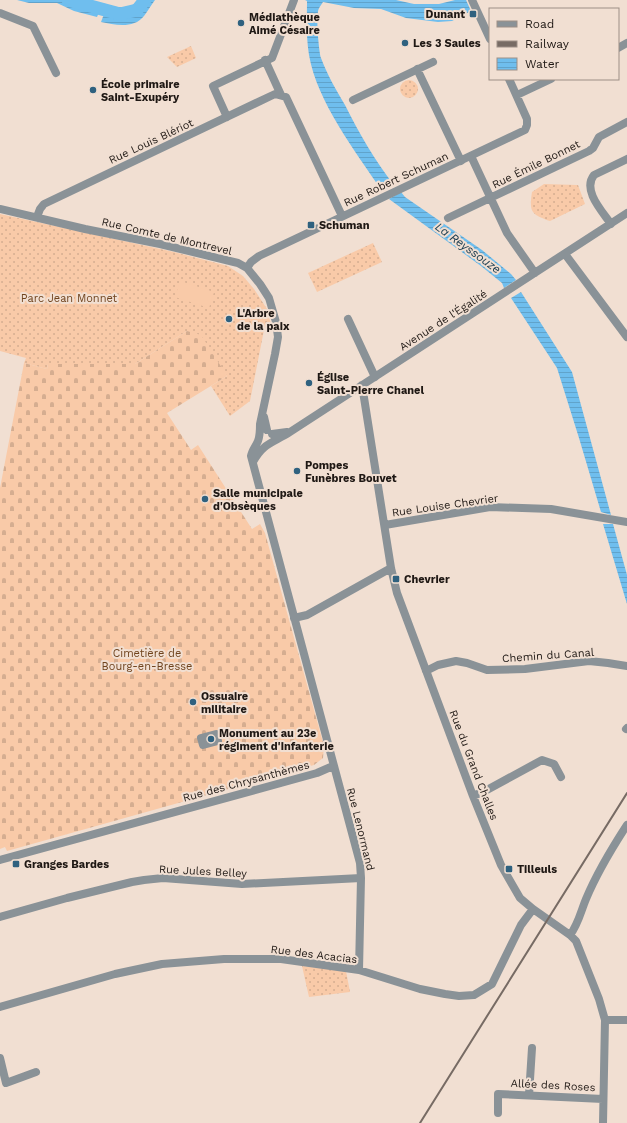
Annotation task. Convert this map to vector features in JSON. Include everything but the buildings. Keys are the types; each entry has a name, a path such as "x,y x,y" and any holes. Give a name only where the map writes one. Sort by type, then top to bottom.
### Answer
{"street":[{"path":"227,117 213,86 268,59 276,47 294,0"},
{"path":"472,0 489,37"},
{"path":"0,13 33,26 56,73"},
{"path":"268,59 281,95 286,97 342,216"},
{"path":"353,100 433,62"},
{"path":"417,69 461,161"},
{"name":"Rue Robert Schuman","path":"246,268 259,256 524,130 527,125 527,119 510,80"},
{"path":"517,95 549,80"},
{"name":"Rue Louis Blériot","path":"37,218 40,209 44,204 275,94 281,95"},
{"name":"Rue Émile Bonnet","path":"448,218 589,151 593,148 599,136 627,122"},
{"path":"471,156 507,232 535,273"},
{"path":"611,224 592,195 589,186 590,180 594,175 627,159"},
{"name":"Rue Comte de Montrevel","path":"0,209 85,229 131,237 224,259 246,268 253,274 269,298 276,322 278,337 260,424 266,437"},
{"name":"Avenue de l'Égalité","path":"266,437 290,432 627,214"},
{"path":"565,254 627,337"},
{"path":"348,320 375,377"},
{"name":"Rue du Grand Challes","path":"362,385 391,568 397,593 474,796 502,864 520,898 532,909 576,941 599,999 605,1020 603,1123"},
{"path":"266,437 251,452 252,462 333,766"},
{"name":"Rue Louise Chevrier","path":"385,525 490,507 551,509 623,522"},
{"path":"294,618 307,615 391,568"},
{"name":"Chemin du Canal","path":"426,671 438,665 456,661 487,670 526,669 588,661 627,666"},
{"path":"474,796 542,760 554,764 561,777"},
{"name":"Rue des Chrysanthèmes","path":"0,860 317,772 333,766"},
{"name":"Rue Lenormand","path":"333,766 360,863 362,878 360,970"},
{"path":"570,936 586,898 627,825"},
{"name":"Rue Jules Belley","path":"0,917 132,882 162,878 247,884 362,878"},
{"name":"Rue des Acacias","path":"0,1007 115,974 162,964 224,959 281,959 360,970 420,989 459,996 474,995 492,984 521,925 532,909"},
{"path":"605,1020 627,1020"},
{"path":"529,1095 532,1048"},
{"path":"0,1058 6,1082 36,1072"},
{"name":"Allée des Roses","path":"498,1114 498,1094 603,1099"}],"green space":[{"path":"191,46 196,58 177,67 167,57"},
{"path":"409,80 415,83 418,89 415,95 409,98 403,95 400,89 403,83"},
{"path":"544,184 578,185 585,204 550,221 539,216 535,214 531,208 532,192"},
{"name":"Parc Jean Monnet","path":"0,214 174,252 228,266 243,276 254,289 267,309 271,324 264,330 250,401 230,416 211,386 227,376 187,331 135,364 48,364 47,369 24,363 26,358 0,351"},
{"path":"373,243 382,262 317,292 308,273"},
{"path":"180,281 214,292 209,308 175,297"},
{"name":"Cimetière de Bourg-en-Bresse","path":"187,331 201,335 227,376 167,413 191,450 198,445 252,529 260,524 265,533 324,746 323,758 314,765 7,851 5,847 0,849 0,488 24,363 47,369 48,364 135,364"},
{"path":"302,966 346,971 350,992 309,997"}],"water":[{"path":"17,0 84,0 102,5 97,17 74,11 57,3 29,3"},
{"path":"138,0 155,0 140,20 135,23 124,25 101,22 107,6 128,7"},
{"path":"305,0 396,0 414,4 439,4 455,0 466,0 471,11 452,21 438,22 406,18 381,9 354,8 323,2 319,8 317,16 321,58 332,82 374,157 394,185 382,191 339,126 320,91 313,73 309,55 307,35 307,1"},
{"path":"401,192 405,197 482,250 516,280 504,288 502,283 481,266 389,199"},
{"path":"521,292 572,372 611,515 601,512 557,368 511,298"},
{"path":"603,524 613,524 627,575 627,604"}],"waterway":[{"name":"La Reyssouze","path":"68,0 120,14 137,10 145,0"}],"railway":[{"path":"420,1123 627,793"}],"place":[{"name":"Dunant","path":"473,14"},
{"name":"Médiathèque Aimé Césaire","path":"241,23"},
{"name":"Les 3 Saules","path":"405,43"},
{"name":"École primaire Saint-Exupéry","path":"93,90"},
{"name":"Schuman","path":"311,225"},
{"name":"L'Arbre de la paix","path":"229,319"},
{"name":"Église Saint-Pierre Chanel","path":"309,383"},
{"name":"Pompes Funèbres Bouvet","path":"297,471"},
{"name":"Salle municipale d'Obsèques","path":"205,499"},
{"name":"Chevrier","path":"396,579"},
{"name":"Ossuaire militaire","path":"193,702"},
{"name":"Monument au 23e régiment d'infanterie","path":"211,739"},
{"name":"Granges Bardes","path":"16,864"},
{"name":"Tilleuls","path":"509,869"}]}
